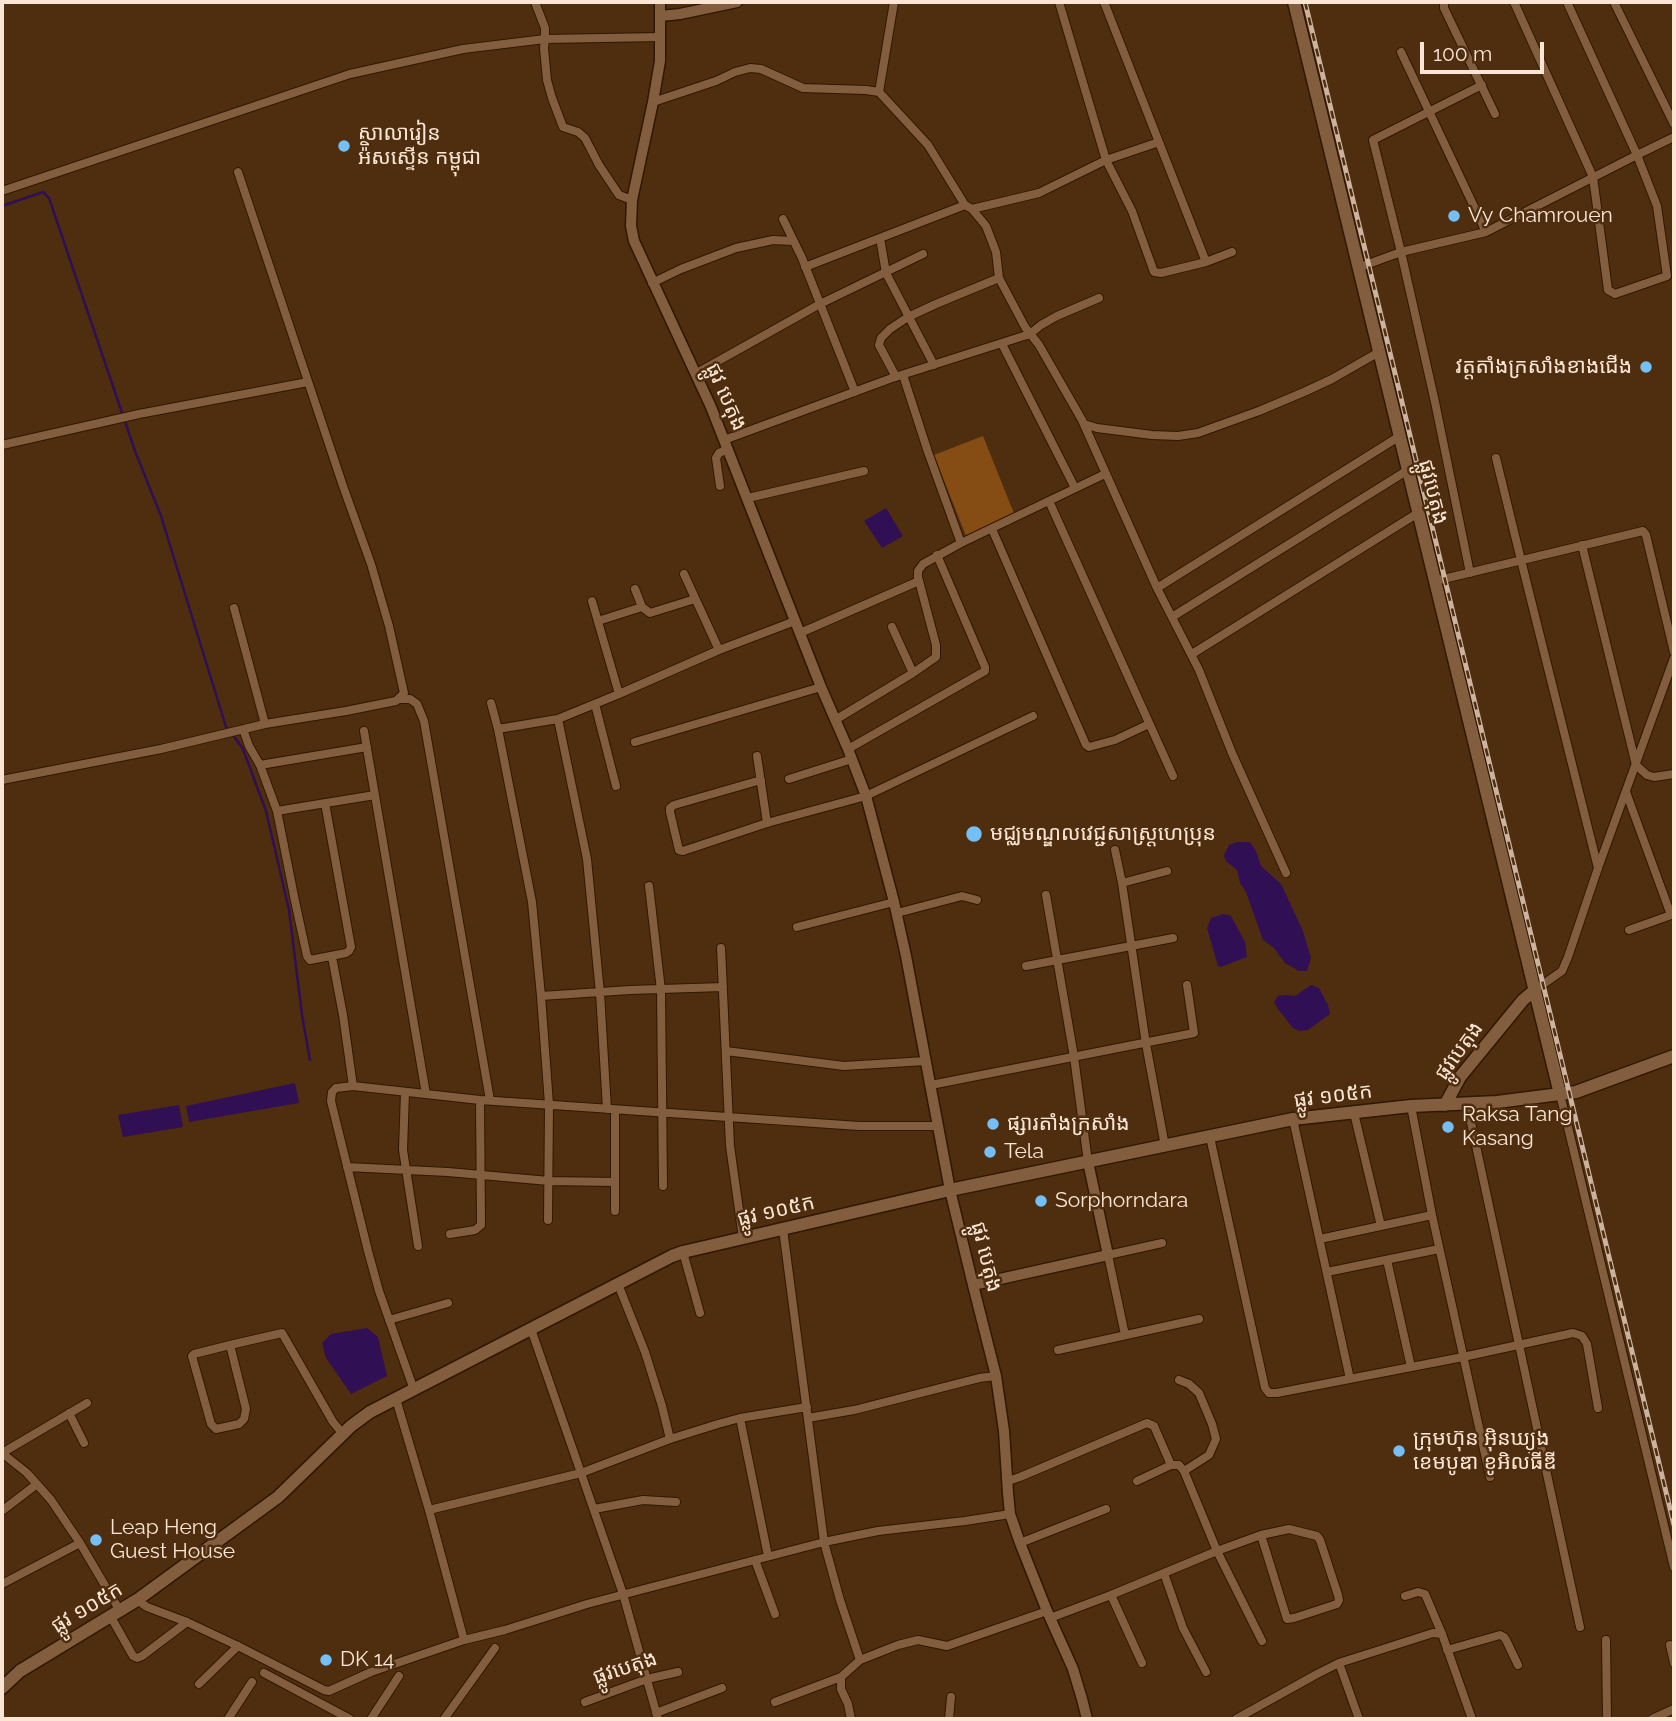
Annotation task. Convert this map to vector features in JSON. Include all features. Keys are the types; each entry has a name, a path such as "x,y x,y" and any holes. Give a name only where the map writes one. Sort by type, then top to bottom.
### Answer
{"main road":[{"name":"ផ្លូវបេតុង","path":"1294,2 1560,1094"},
{"name":"ផ្លូវបេតុង","path":"1445,1105 1460,1077 1523,1000 1535,990"},
{"name":"ផ្លូវ ១០៥ក","path":"2,1688 20,1671 137,1600 278,1497 342,1434 370,1412 672,1256 950,1190 1293,1119 1411,1106 1467,1104 1576,1091 1674,1056"}],"street":[{"path":"535,2 545,28 547,80 563,127 578,132 585,138 619,195 632,200"},
{"name":"ផ្លូវ បេតុង","path":"660,2 660,61 632,200 631,226 634,241 726,444 866,796 895,908 950,1190 996,1376 1004,1431 1010,1514 1073,1669 1087,1719"},
{"path":"661,16 737,2"},
{"path":"879,92 894,2"},
{"path":"1059,2 1105,160 1132,211 1154,272 1161,273 1206,262 1232,252"},
{"path":"1104,2 1206,262"},
{"path":"1444,2 1444,8 1495,114"},
{"path":"1514,2 1593,177 1608,290 1615,294 1671,275 1657,206 1637,155 1567,2"},
{"path":"1614,2 1674,124"},
{"path":"2,191 350,74 463,49 545,39 661,37"},
{"path":"1401,52 1486,232"},
{"path":"653,102 750,68 761,69 803,88 879,92 928,145 968,207 986,226 996,252 999,278 1084,424 1157,588 1192,654 1232,753 1286,873"},
{"path":"1470,573 1435,402 1373,140 1482,85"},
{"path":"1360,267 1401,252 1486,232 1674,137"},
{"path":"805,267 968,207 1039,193 1105,160 1159,142"},
{"path":"238,172 373,572 404,693 400,699"},
{"path":"783,219 855,392"},
{"path":"880,238 886,273 934,365"},
{"path":"652,283 736,248 773,240 793,241"},
{"path":"695,374 820,304 923,254"},
{"path":"961,543 899,376 879,345 881,338 890,329 908,317 999,278"},
{"path":"720,486 716,458 726,444 899,376 1030,334 1057,316 1099,298"},
{"path":"1002,344 1075,488"},
{"path":"1084,424 1152,435 1178,436 1198,433 1304,392 1379,352"},
{"path":"2,445 139,414 308,382"},
{"path":"1157,588 1400,436"},
{"path":"1496,458 1598,868"},
{"path":"1172,617 1408,470"},
{"path":"748,498 864,471"},
{"path":"835,720 936,657 919,581 918,571 923,564 1105,474"},
{"path":"1049,501 1172,776"},
{"path":"1192,654 1418,513"},
{"path":"992,529 1086,745 1089,747 1115,740 1149,724"},
{"path":"1435,581 1643,531 1674,652"},
{"path":"1582,545 1636,765 1647,775 1654,777 1674,774"},
{"path":"789,779 850,754 985,671 937,555"},
{"path":"684,574 719,650"},
{"path":"800,633 919,581"},
{"path":"635,589 642,607 654,613 695,599"},
{"path":"592,601 619,694"},
{"path":"598,621 642,607"},
{"path":"234,608 265,724"},
{"path":"498,729 558,719 719,650 795,621"},
{"path":"892,627 913,673"},
{"path":"1535,990 1562,971 1674,658"},
{"path":"635,742 821,687"},
{"path":"2,780 161,749 265,724 410,699 422,713 424,721 490,1100"},
{"path":"491,703 532,902 549,1104 548,1220"},
{"path":"595,704 616,786"},
{"path":"761,780 670,808 680,851 766,823 866,796 1033,716"},
{"path":"558,719 587,859 611,1110 615,1211"},
{"path":"241,730 260,765 277,811 310,960 349,951 351,945 325,803"},
{"path":"364,731 426,1094"},
{"path":"260,765 367,747"},
{"path":"757,756 766,823"},
{"path":"1626,792 1673,915 1629,930"},
{"path":"277,811 375,795"},
{"path":"1115,850 1165,1146"},
{"path":"1122,883 1167,871"},
{"path":"649,886 662,990 663,1186"},
{"path":"1046,895 1074,1057 1088,1162 1125,1335"},
{"path":"797,928 962,896 977,900"},
{"path":"1026,966 1173,938"},
{"path":"721,948 731,1157 743,1238"},
{"path":"332,957 353,1086"},
{"path":"931,1085 1195,1033 1187,985"},
{"path":"541,996 723,987"},
{"path":"726,1051 844,1066 926,1061"},
{"path":"414,1390 389,1320 346,1167 331,1101 332,1092 336,1088 353,1086 480,1100 859,1126 938,1126"},
{"path":"405,1092 403,1150 418,1246"},
{"path":"1560,1094 1674,1567"},
{"path":"450,1234 475,1230 481,1225 480,1100"},
{"path":"1467,1104 1580,1627"},
{"path":"1411,1106 1439,1249 1490,1477"},
{"path":"1354,1113 1381,1226"},
{"path":"1293,1119 1350,1379"},
{"path":"1210,1137 1265,1388 1269,1392 1277,1393 1350,1379 1573,1333 1582,1336 1587,1344 1598,1408"},
{"path":"346,1167 549,1181 615,1182"},
{"path":"1320,1239 1432,1215"},
{"path":"783,1229 824,1542 860,1660"},
{"path":"973,1285 1162,1243"},
{"path":"1327,1272 1439,1249"},
{"path":"683,1252 700,1313"},
{"path":"1387,1260 1411,1367"},
{"path":"618,1284 645,1352 670,1439"},
{"path":"389,1320 448,1303"},
{"path":"1058,1350 1199,1319"},
{"path":"531,1329 623,1594 657,1716 722,1688"},
{"path":"230,1346 246,1409 244,1419 239,1424 216,1429 211,1424 192,1356 194,1354 282,1333 342,1434"},
{"path":"808,1418 996,1376"},
{"path":"1179,1380 1199,1392 1216,1439 1209,1455 1184,1471"},
{"path":"396,1399 464,1640"},
{"path":"87,1403 2,1453 27,1473 51,1500 80,1543 133,1656 142,1656 187,1622"},
{"path":"429,1510 581,1473 670,1439 740,1418 807,1407"},
{"path":"69,1413 84,1443"},
{"path":"740,1418 768,1556"},
{"path":"1008,1481 1147,1423 1154,1426 1171,1465"},
{"path":"1137,1481 1171,1465 1179,1465 1184,1471 1217,1551 1262,1640"},
{"path":"3,1510 37,1484"},
{"path":"594,1509 643,1500 676,1502"},
{"path":"1020,1544 1106,1509"},
{"path":"137,1600 147,1607 238,1646 324,1690 329,1690 371,1672 464,1640 768,1556 878,1531 1010,1514"},
{"path":"775,1702 841,1677 860,1660 898,1645 919,1640 947,1646 1111,1595 1217,1551 1261,1535 1289,1529 1317,1536 1320,1540 1338,1595 1337,1604 1287,1619 1261,1535"},
{"path":"2,1584 80,1543"},
{"path":"755,1560 775,1614"},
{"path":"1164,1573 1183,1628 1206,1672"},
{"path":"1405,1596 1418,1592 1425,1594 1472,1719"},
{"path":"1111,1595 1142,1663"},
{"path":"1236,1719 1339,1663 1433,1633 1442,1634"},
{"path":"1447,1650 1500,1635 1506,1640 1518,1665"},
{"path":"1606,1640 1607,1719"},
{"path":"1670,1645 1674,1663"},
{"path":"199,1684 238,1646"},
{"path":"444,1719 495,1647"},
{"path":"1339,1663 1359,1719"},
{"name":"ផ្លូវបេតុង","path":"585,1702 647,1679 678,1672"},
{"path":"264,1673 350,1719"},
{"path":"371,1719 398,1676"},
{"path":"841,1677 841,1689 851,1719"},
{"path":"228,1719 252,1682"},
{"path":"949,1719 951,1697"},
{"path":"1652,1719 1674,1709"}],"shaded area":[{"path":"983,436 1015,516 966,536 934,455"},
{"path":"886,508 903,536 882,548 864,521"},
{"path":"1250,842 1261,866 1281,884 1303,931 1311,958 1307,971 1299,971 1285,963 1274,948 1263,940 1237,870 1226,861 1224,855 1229,845"},
{"path":"1223,914 1231,916 1245,942 1247,957 1221,967 1218,966 1207,928 1211,918"},
{"path":"1311,985 1319,988 1330,1014 1308,1030 1300,1031 1293,1028 1274,1002 1278,996 1295,996"},
{"path":"295,1083 299,1103 189,1122 186,1106"},
{"path":"179,1105 183,1127 123,1137 118,1115"},
{"path":"367,1328 378,1337 387,1376 351,1394 326,1358 322,1343 331,1334"}],"waterway":[{"path":"2,206 43,192 49,198 135,451 161,516 229,730"},
{"path":"233,735 243,749 266,811 289,910 310,1060"}],"railway":[{"path":"1305,2 1674,1525"}],"place":[{"name":"សាលារៀន អ៉ិសស្ទើន កម្ពុជា","path":"344,146"},
{"name":"Vy Chamrouen","path":"1454,216"},
{"name":"វត្តតាំងក្រសាំងខាងជើង","path":"1646,367"},
{"name":"មជ្ឈមណ្ឌលវេជ្ជសាស្ត្រហេប្រុន","path":"974,834"},
{"name":"ផ្សារតាំងក្រសាំង","path":"993,1124"},
{"name":"Raksa Tang Kasang","path":"1448,1127"},
{"name":"Tela","path":"990,1152"},
{"name":"Sorphorndara","path":"1041,1201"},
{"name":"ក្រុមហ៊ុន អ៊ិនឃ្យុង ខេមបូឌា ខូអិលធីឌី","path":"1399,1451"},
{"name":"Leap Heng Guest House","path":"96,1540"},
{"name":"DK 14","path":"326,1660"}]}
